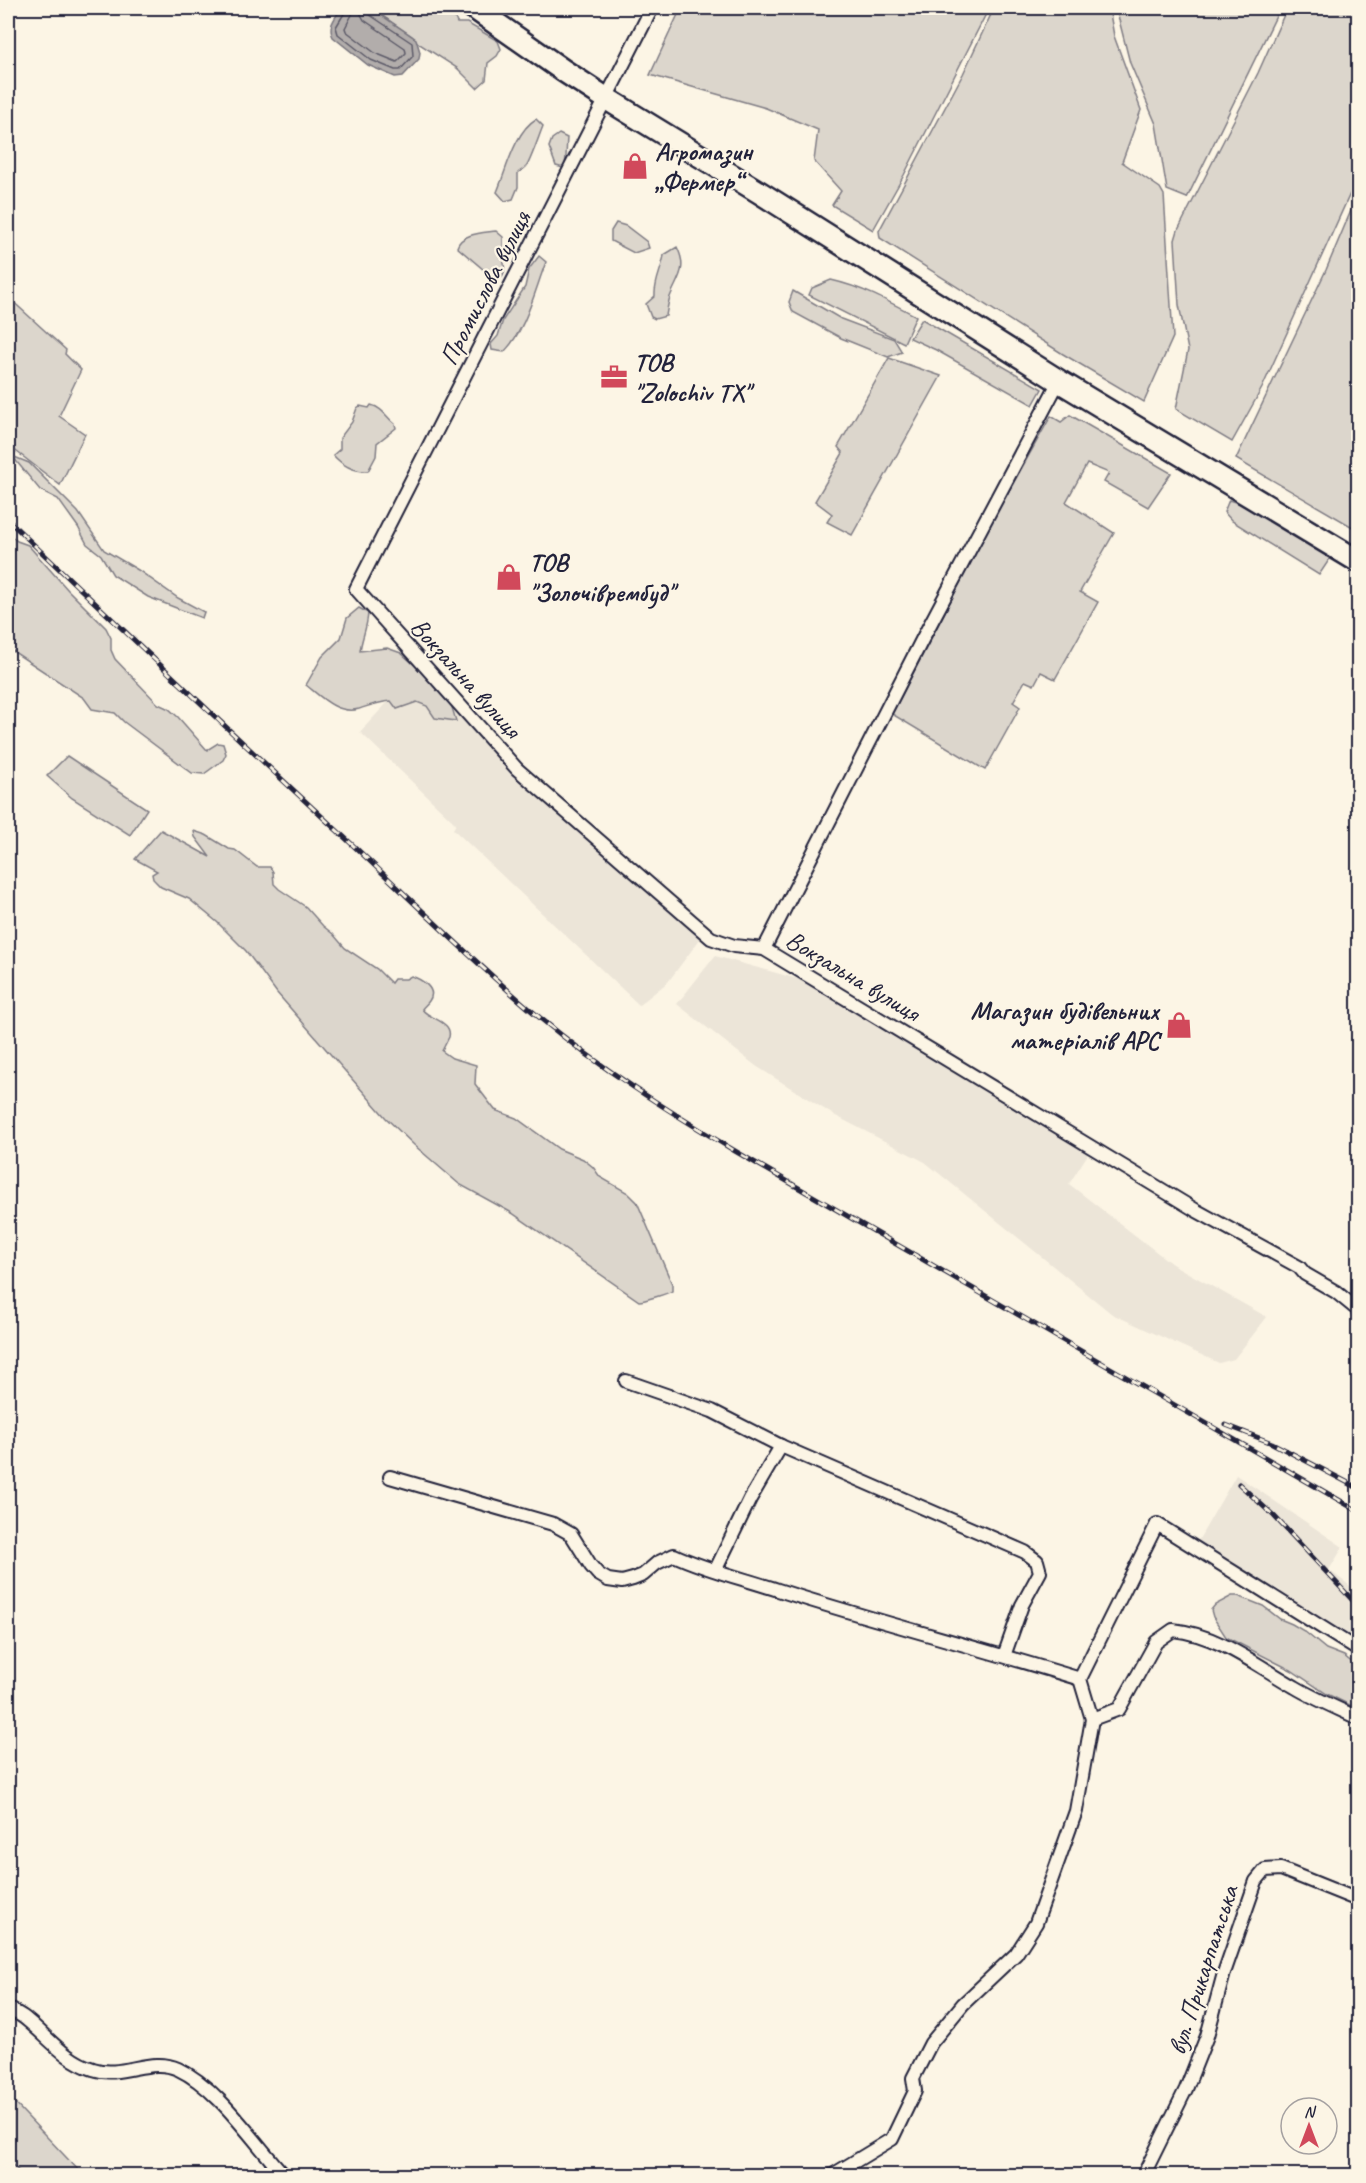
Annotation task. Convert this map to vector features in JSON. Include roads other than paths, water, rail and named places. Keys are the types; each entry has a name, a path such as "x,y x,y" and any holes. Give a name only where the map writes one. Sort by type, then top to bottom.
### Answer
{"highway":[{"path":"474,8 607,99 1059,381 1359,561"}],"street":[{"name":"Промислова вулиця","path":"356,589 652,8"},
{"path":"764,949 919,645 1059,381"},
{"name":"Вокзальна вулиця","path":"356,589 517,770 711,938 734,946 764,949 1197,1211 1299,1267 1305,1274 1336,1292 1359,1310"},
{"path":"626,1381 712,1411 781,1446 1025,1552 1037,1561 1040,1572 1023,1605 1004,1656"},
{"path":"716,1569 750,1499 781,1446"},
{"path":"390,1477 553,1524 571,1534 591,1566 608,1580 622,1582 644,1575 657,1563 674,1555 692,1563 834,1608 1080,1679"},
{"path":"831,2175 892,2139 915,2091 913,2078 931,2043 963,2004 1016,1954 1036,1923 1076,1811 1092,1719 1080,1679 1156,1524 1359,1650"},
{"path":"1092,1719 1119,1709 1156,1642 1173,1630 1190,1632 1208,1638 1297,1689 1359,1718"},
{"name":"вул. Прикарпатська","path":"1143,2175 1186,2090 1207,2036 1224,1973 1256,1881 1265,1870 1281,1869 1359,1900"},
{"path":"8,2008 26,2018 73,2060 92,2069 106,2072 122,2071 151,2064 168,2065 180,2069 202,2084 225,2107 285,2175"}],"water":[{"path":"341,8 369,8 375,11 416,39 420,52 419,59 403,76 395,77 368,65 331,33 332,25"}],"railway":[{"path":"8,520 464,951 539,1017 586,1054 659,1104 735,1151 1358,1511"},
{"path":"1226,1425 1272,1443 1358,1488"},
{"path":"1239,1484 1274,1516 1358,1606"}],"place":[{"name":"Агромазин „Фермер“","path":"635,166"},
{"name":"ТОВ \"Zolochiv TX\"","path":"614,377"},
{"name":"ТОВ \"Золочіврембуд\"","path":"509,577"},
{"name":"Магазин будівельних матеріалів APC","path":"1179,1025"}]}
